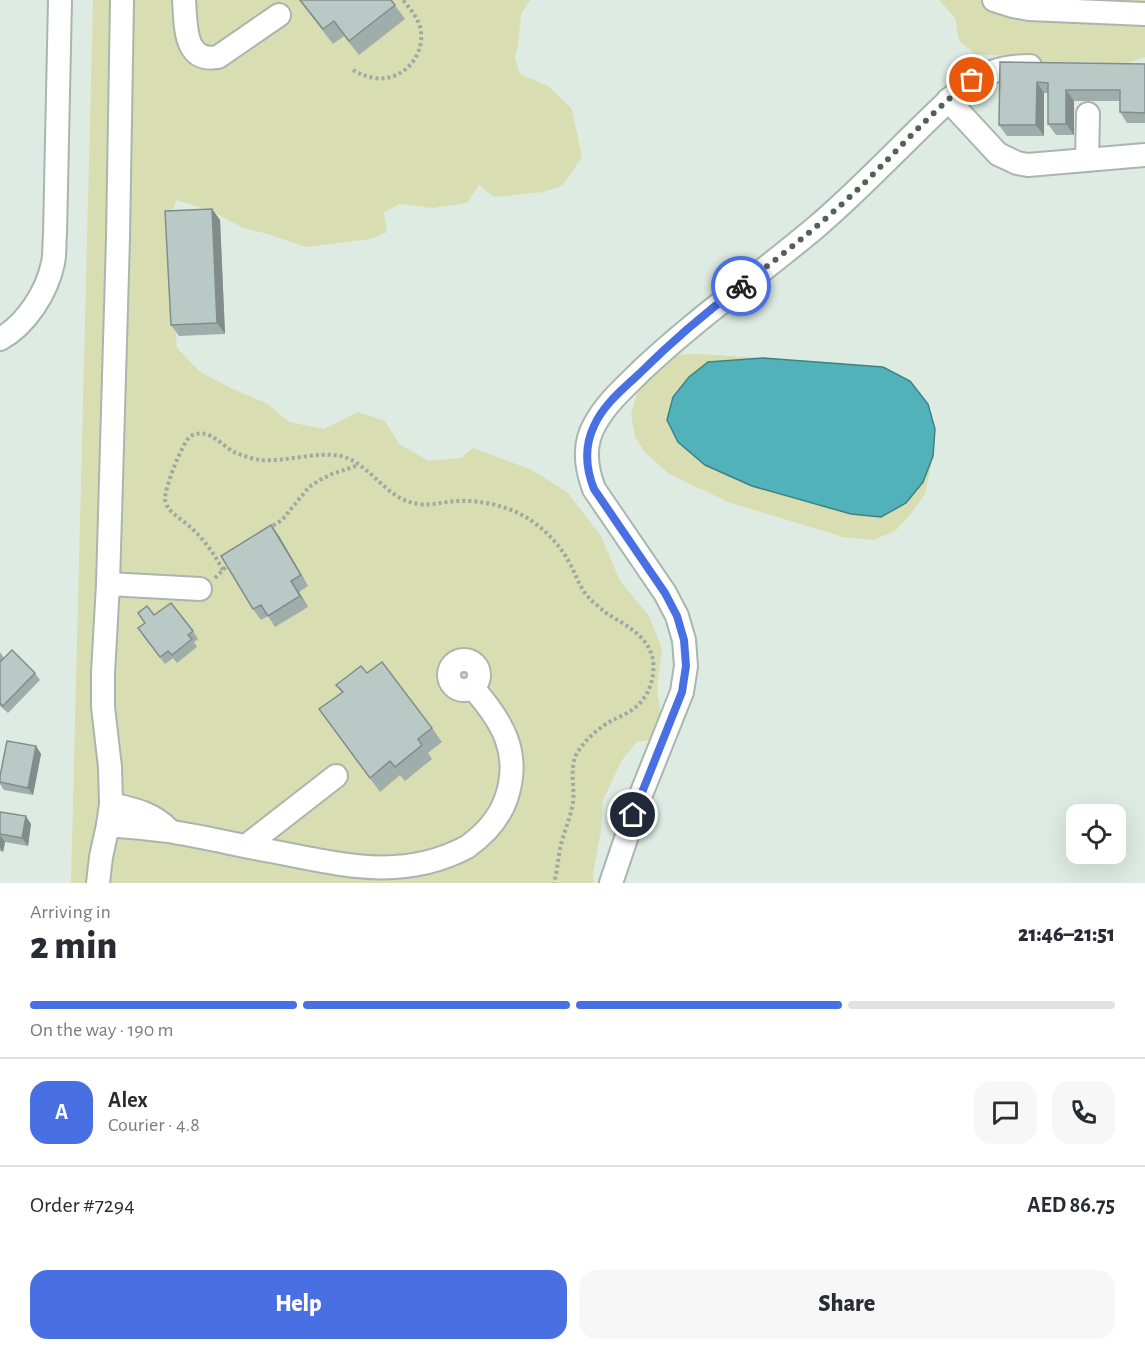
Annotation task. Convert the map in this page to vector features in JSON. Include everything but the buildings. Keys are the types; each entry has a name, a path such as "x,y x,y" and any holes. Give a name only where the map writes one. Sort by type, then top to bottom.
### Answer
{"street":[{"path":"0,339 28,315 44,291 53,264 60,0"},
{"path":"98,883 100,857 110,814 110,767 103,706 103,674 108,584 118,238 122,0"},
{"path":"184,0 190,44 194,52 209,59 218,57 279,15"},
{"path":"994,0 1029,9 1145,14"},
{"path":"611,883 640,797 682,692 686,666 684,640 677,616 665,593 594,489 588,474 589,441 594,425 613,398 654,359 692,325 816,227 855,192 948,100 972,80 985,73 1015,66 1048,65"},
{"path":"948,100 998,154 1017,163 1028,165 1145,154"},
{"path":"1087,160 1088,114"},
{"path":"108,584 200,589"},
{"path":"110,814 145,813 162,823 170,831 360,871 395,873 428,867 459,853 479,837 497,818 510,788 512,772 508,740 489,706 473,688"},
{"path":"246,846 336,776"}],"path":[{"path":"353,70 376,79 388,78 410,66 421,44 421,31 417,19 404,0"},
{"path":"223,570 207,545 167,507 165,499 183,445 189,437 200,434 211,435 233,451 264,460 341,456 359,465 385,488 402,499 419,504 459,501 481,502 502,507 522,515 556,543 589,597 603,611 636,632 647,645 653,659 653,676 648,692 638,705 597,730 577,754 572,770 573,801 560,847 554,883"},
{"path":"261,534 282,520 304,492 320,480 359,465"},
{"path":"200,589 209,584 231,563"}],"green space":[{"path":"93,0 530,0 521,14 515,58 520,74 548,86 572,109 582,157 563,185 544,192 494,197 479,185 467,203 432,208 400,204 384,212 387,232 371,239 306,247 244,228 209,210 177,200 166,225 177,348 200,372 268,404 289,422 324,429 358,412 385,421 399,444 429,461 461,458 473,448 532,470 568,493 601,536 620,581 649,616 662,649 657,689 662,724 652,740 637,742 622,760 603,800 593,883 71,883"},
{"path":"939,0 1145,0 1145,57 1123,65 1040,62 1010,56 976,54 959,41 955,18"},
{"path":"699,354 763,358 708,362 705,465 752,486 851,514 881,517 906,503 923,482 933,456 925,494 896,530 874,540 843,537 728,502 669,474 645,452 635,437 631,414 639,387 667,355"}],"water":[{"path":"763,358 883,367 910,381 928,404 935,429 933,456 923,482 906,503 881,517 851,514 752,486 705,465 678,442 667,420 673,397 689,377 708,362"}],"way so far":[{"path":"741,286 816,227 855,192 948,100 972,80"}],"route":[{"path":"633,815 682,692 686,666 684,640 677,616 665,593 594,489 588,474 589,441 594,425 613,398 692,325 741,286"}]}
